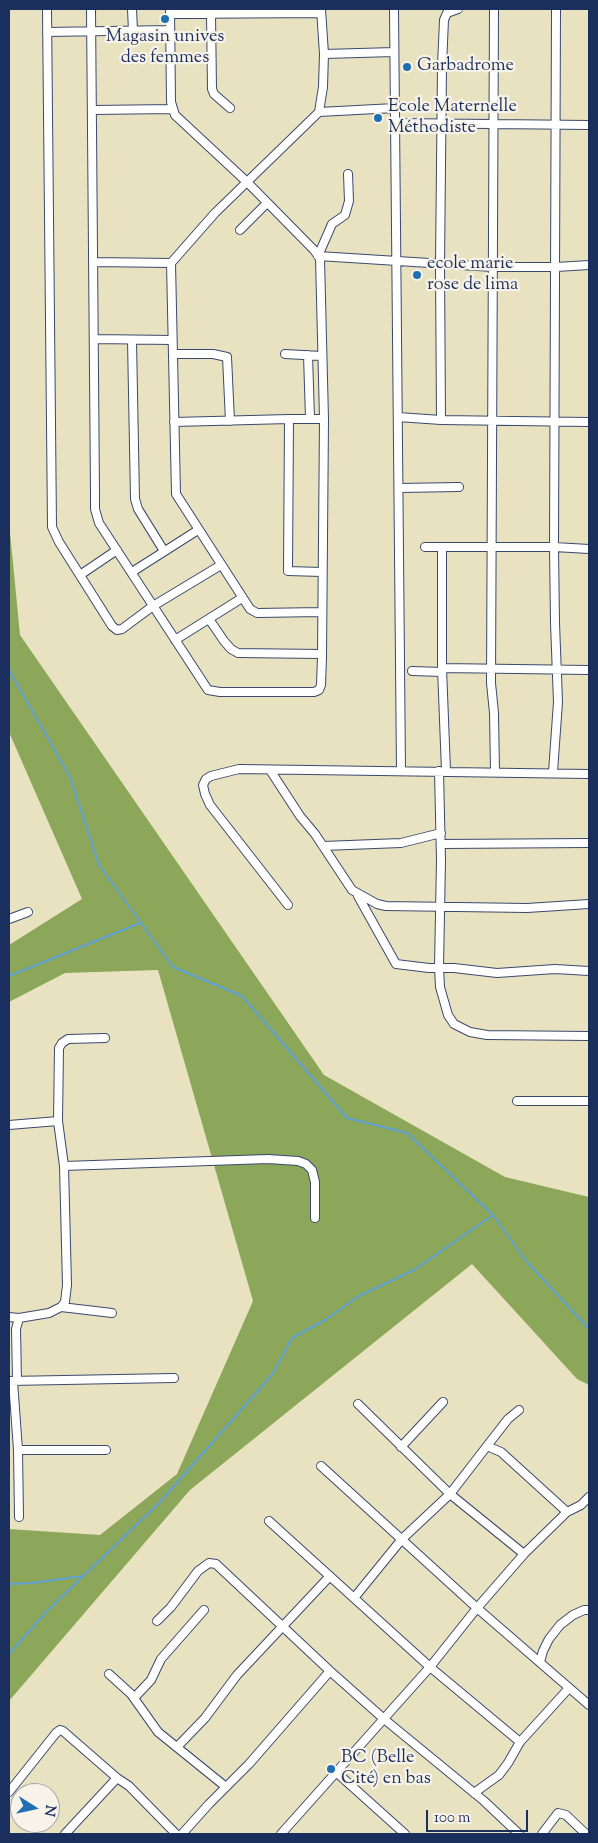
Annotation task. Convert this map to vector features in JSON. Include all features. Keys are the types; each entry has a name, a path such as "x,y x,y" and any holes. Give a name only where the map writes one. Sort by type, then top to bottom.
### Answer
{"street":[{"path":"47,9 52,527 59,542 112,626 117,630 122,629 154,606 221,566"},
{"path":"91,9 95,509 98,523 208,690 314,692 319,690 321,685 324,419 321,356 321,274 318,256 332,224 344,215 349,201 348,174"},
{"path":"132,9 133,31"},
{"path":"394,9 400,488 401,771"},
{"path":"442,420 440,265 444,20 446,13 458,9"},
{"path":"494,9 491,669 495,772"},
{"path":"553,772 558,702 558,670 554,622 556,268 554,124 556,9"},
{"path":"321,612 257,613 250,609 176,494 171,263 215,213 247,182 319,112 323,87 324,54 321,11 221,11 211,14 170,11 172,110 175,115 247,182 318,256 493,267 556,268 589,265"},
{"path":"211,14 212,89 214,94 230,108"},
{"path":"47,32 170,30"},
{"path":"324,54 394,52"},
{"path":"319,112 395,108"},
{"path":"92,110 172,110"},
{"path":"395,124 589,125"},
{"path":"240,230 267,203"},
{"path":"94,262 171,263"},
{"path":"94,339 172,340"},
{"path":"132,340 135,499 138,509 164,551"},
{"path":"172,354 213,354 227,357 230,420"},
{"path":"285,354 321,356"},
{"path":"308,355 310,418"},
{"path":"398,418 589,422"},
{"path":"289,419 288,571 322,572"},
{"path":"174,422 324,419"},
{"path":"400,488 458,487"},
{"path":"132,572 198,530"},
{"path":"425,547 554,547 589,549"},
{"path":"442,547 443,771 438,967 448,1015 454,1024 470,1032 487,1035 589,1036"},
{"path":"80,575 117,550"},
{"path":"176,640 242,598"},
{"path":"208,619 231,649 238,653 322,654"},
{"path":"412,671 491,669 589,670"},
{"path":"288,906 210,805 203,785 206,779 239,769 589,774"},
{"path":"270,770 352,890 377,904 386,906 527,908 589,904"},
{"path":"322,846 401,843 441,833"},
{"path":"441,844 589,843"},
{"path":"357,894 396,964 497,973 555,969 589,971"},
{"path":"9,919 28,912"},
{"path":"9,1317 19,1318 49,1313 61,1307 65,1302 67,1285 64,1166 60,1150 58,1121 59,1048 68,1039 105,1038"},
{"path":"517,1101 589,1101"},
{"path":"9,1125 58,1121"},
{"path":"64,1166 268,1160 298,1161 306,1164 312,1170 315,1182 315,1218"},
{"path":"61,1307 112,1313"},
{"path":"19,1318 16,1329 13,1381 18,1450 19,1517"},
{"path":"13,1381 174,1378"},
{"path":"401,1448 443,1402"},
{"path":"358,1404 450,1494 524,1554"},
{"path":"354,1598 402,1539 450,1494 508,1419 519,1410"},
{"path":"487,1446 501,1452 567,1512"},
{"path":"18,1450 106,1450"},
{"path":"321,1466 476,1608 589,1705"},
{"path":"284,1833 430,1666 476,1608 524,1554 567,1512 589,1497"},
{"path":"269,1521 430,1666 520,1742"},
{"path":"157,1622 171,1607 198,1571 212,1563 216,1564 384,1719 474,1793 519,1834"},
{"path":"177,1747 205,1718 233,1679 330,1576"},
{"path":"134,1698 151,1680 161,1659 204,1610"},
{"path":"540,1662 542,1651 560,1625 573,1615 589,1610"},
{"path":"182,1834 249,1764 330,1670"},
{"path":"109,1674 134,1698 153,1726 226,1787"},
{"path":"474,1793 499,1775 508,1764 520,1742 569,1688"},
{"path":"9,1792 60,1730 128,1786 176,1834"},
{"path":"336,1772 405,1834"},
{"path":"65,1834 117,1778"},
{"path":"542,1834 558,1813 562,1813 586,1834"}],"green space":[{"path":"9,522 20,635 324,1075 505,1177 589,1197 589,1385 577,1379 472,1264 190,1490 9,1701 9,1529 100,1535 177,1474 253,1301 158,970 65,973 9,1002 9,945 82,899 9,732"}],"waterway":[{"path":"9,670 70,777 99,865 173,967 242,996 347,1118 407,1133 493,1215 527,1262 589,1329"},
{"path":"9,976 140,923"},
{"path":"9,1654 48,1610 159,1503 274,1372 292,1338 325,1320 359,1296 414,1270 493,1215"},
{"path":"9,1584 83,1576"}],"place":[{"name":"Magasin unives des femmes","path":"165,19"},
{"name":"Garbadrome","path":"407,67"},
{"name":"Ecole Maternelle Méthodiste","path":"378,118"},
{"name":"ecole marie rose de lima","path":"417,275"},
{"name":"BC (Belle Cité) en bas","path":"331,1769"}]}
